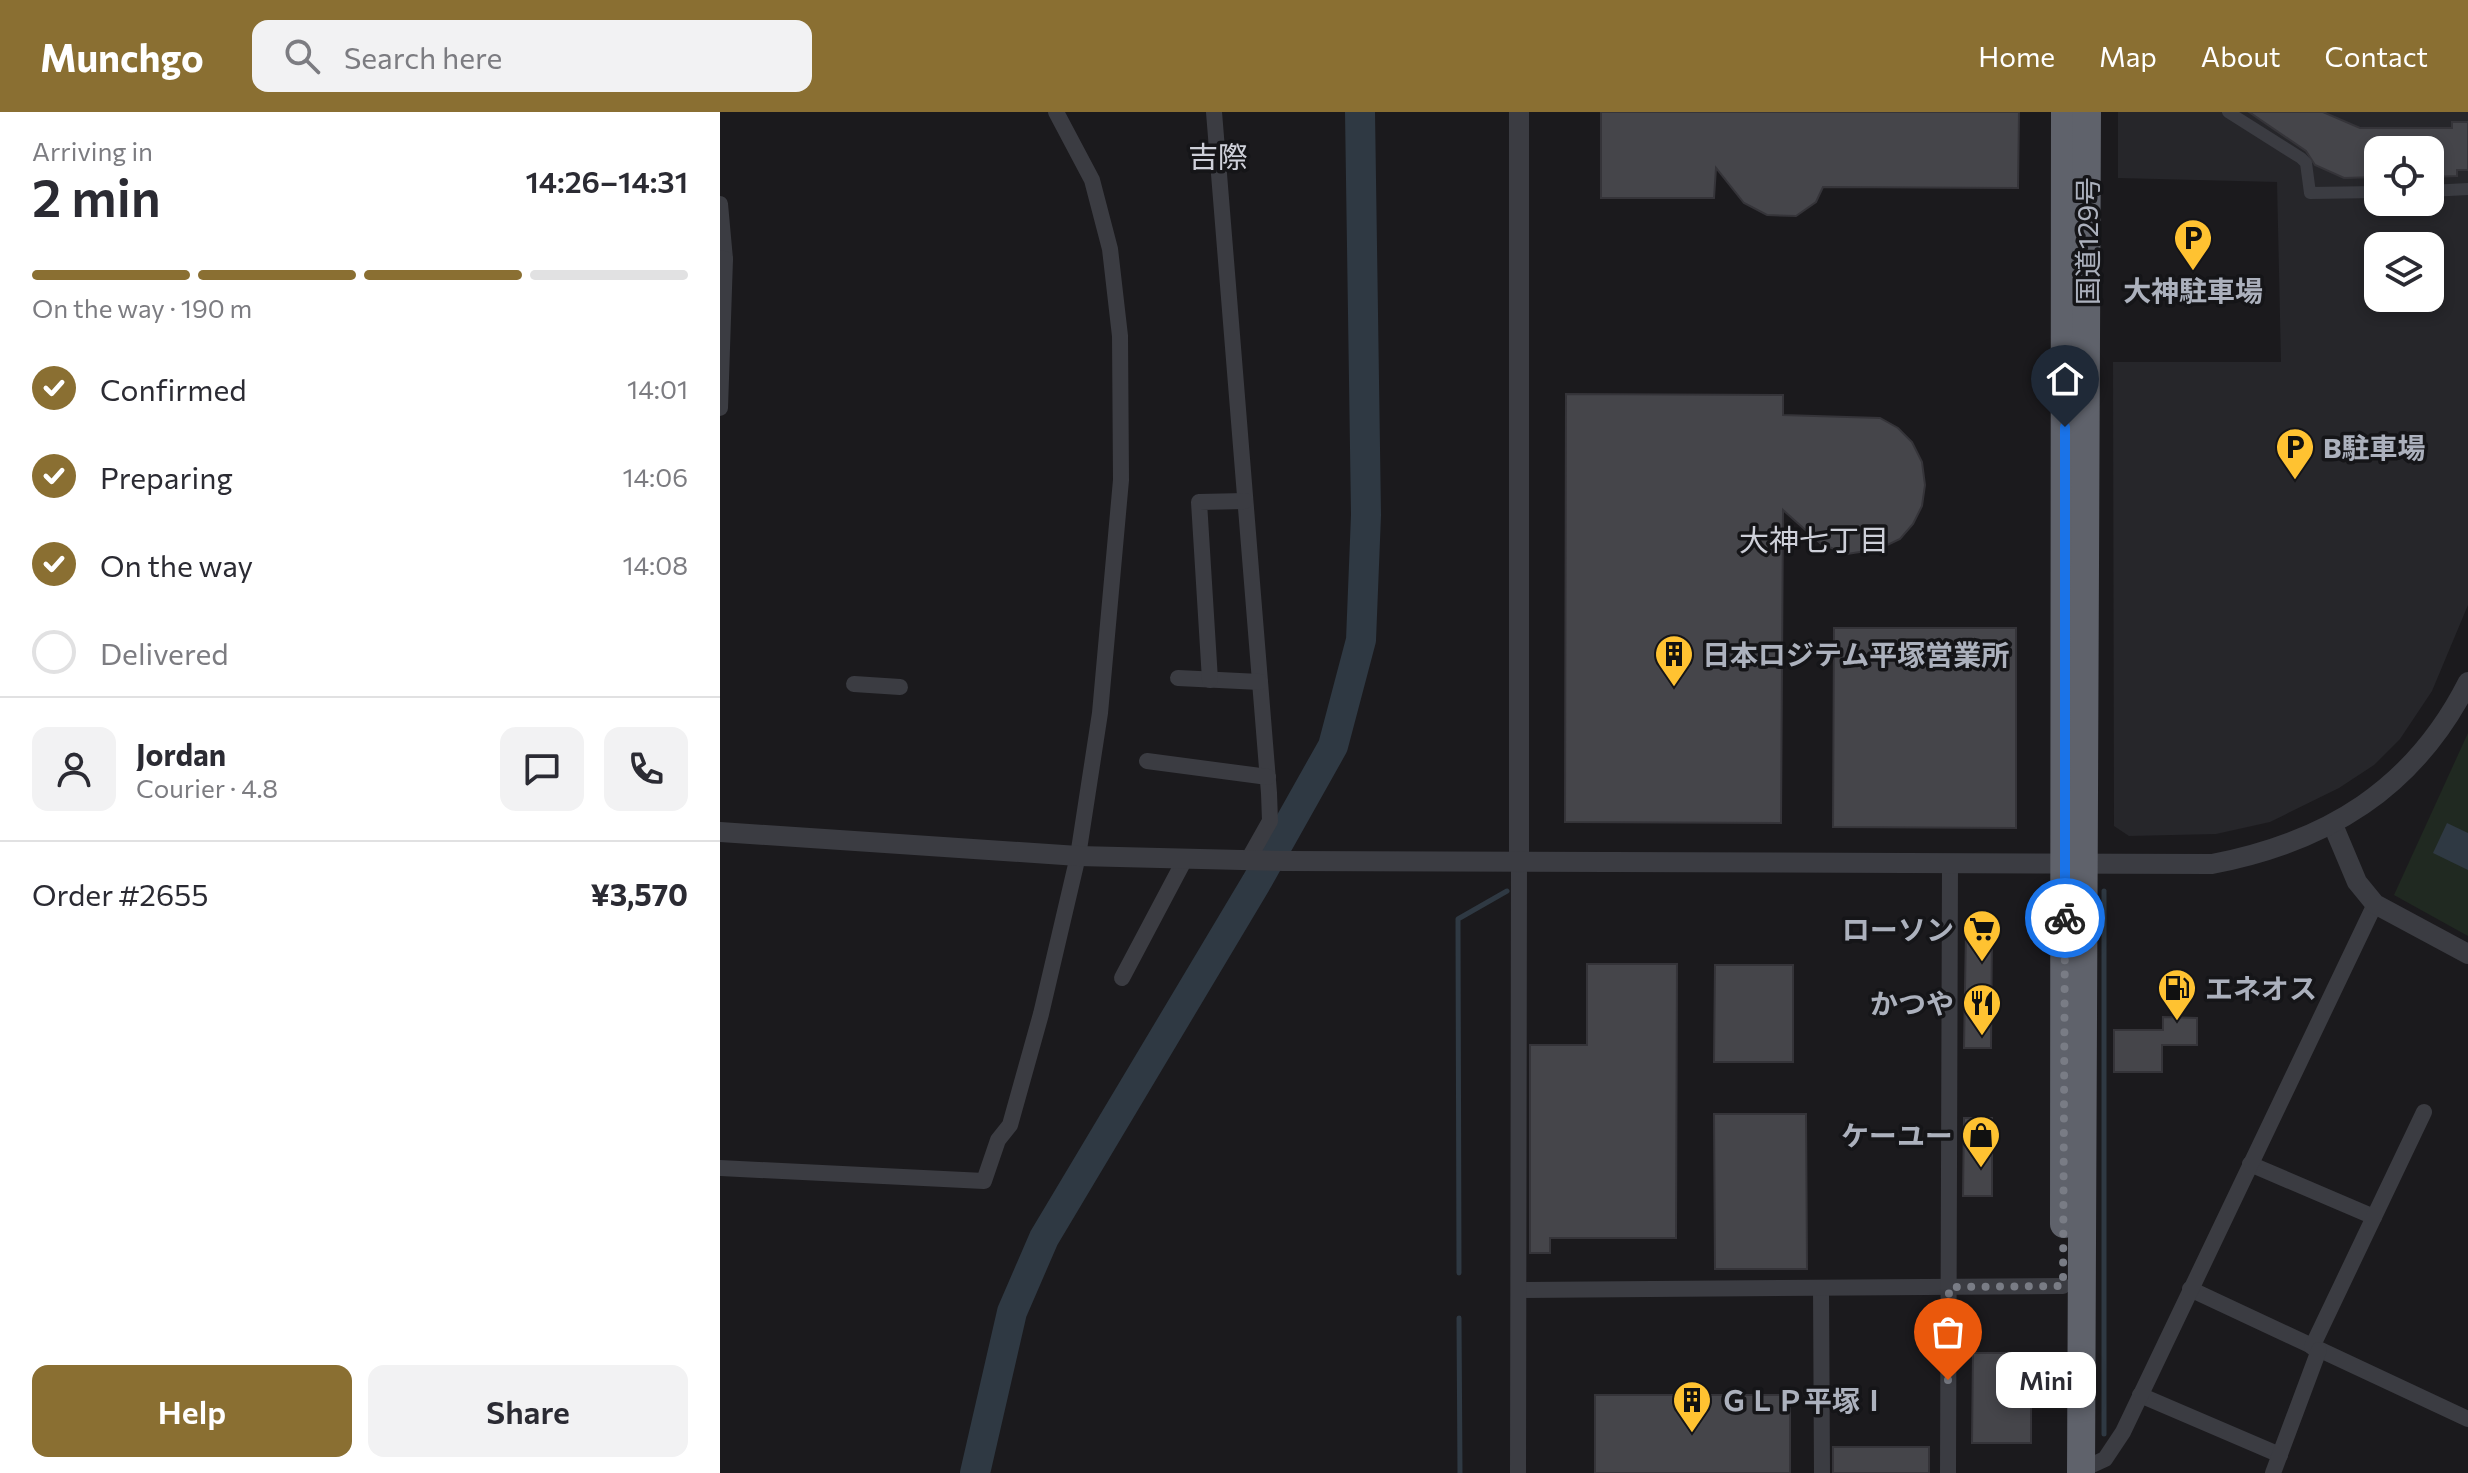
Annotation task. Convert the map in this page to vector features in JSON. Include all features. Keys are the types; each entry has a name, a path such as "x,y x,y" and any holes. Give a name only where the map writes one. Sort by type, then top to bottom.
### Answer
{"highway":[{"name":"国道129号","path":"2065,112 2076,864 2063,1286 2075,1472"},
{"name":"国道129号","path":"2075,1472 2076,864 2087,112"}],"street":[{"path":"720,1168 984,1181 998,1140 1010,1125 1041,1014 1078,856 1100,713 1121,480 1120,336 1110,249 1092,180 1056,112"},
{"path":"1214,112 1268,777 1270,821 1250,860"},
{"path":"1518,1473 1519,112"},
{"path":"2228,112 2301,158 2306,163 2310,193 2364,192"},
{"path":"2444,190 2468,189"},
{"path":"720,204 720,408"},
{"path":"1210,680 1199,502 1245,501"},
{"path":"1178,678 1260,682"},
{"path":"720,832 1078,856 1185,859 2212,864 2289,845 2333,825 2389,787 2423,753 2456,706 2468,682"},
{"path":"854,684 900,687"},
{"path":"1147,761 1268,777"},
{"path":"2333,825 2357,882 2375,904 2468,954"},
{"path":"1122,978 1185,859"},
{"path":"1948,1473 1950,863"},
{"path":"2075,1472 2105,1459 2123,1432 2375,904"},
{"path":"2273,1473 2316,1348 2424,1112"},
{"path":"2250,1164 2374,1217"},
{"path":"1519,1290 2063,1286"},
{"path":"1821,1288 1822,1473"},
{"path":"2190,1289 2468,1419"},
{"path":"2140,1395 2280,1455"}],"shaded area":[{"name":"B駐車場","path":"2118,112 2468,112 2468,605 2432,691 2400,739 2374,765 2339,788 2270,822 2216,834 2129,836 2114,826 2113,362 2281,362 2277,182 2118,178"},
{"path":"2468,733 2468,936 2394,895"},
{"path":"2447,823 2468,833 2468,870 2433,853"}],"building":[{"path":"1601,112 2019,112 2018,188 1823,187 1816,202 1796,216 1767,215 1744,203 1716,168 1714,198 1601,198"},
{"path":"2249,112 2323,112 2360,128 2452,128 2452,122 2468,122 2468,170 2457,170 2457,176 2444,176 2444,136 2364,136 2364,177 2344,178 2315,165 2306,151"},
{"name":"日本ロジテム平塚営業所","path":"1566,394 1783,395 1783,415 1880,418 1898,428 1912,442 1922,462 1925,485 1922,506 1913,524 1900,539 1879,549 1847,554 1821,544 1783,510 1781,823 1565,822"},
{"path":"1834,628 2016,628 2016,828 1833,827"},
{"path":"1966,931 1992,932 1991,1048 1964,1048"},
{"path":"1587,964 1677,964 1676,1238 1550,1238 1550,1253 1530,1253 1530,1045 1587,1045"},
{"path":"1715,965 1793,965 1793,1062 1714,1062"},
{"path":"2163,1017 2197,1018 2197,1045 2162,1045 2162,1072 2114,1072 2114,1030 2163,1030"},
{"path":"1714,1114 1806,1114 1807,1269 1715,1269"},
{"path":"1964,1118 1992,1118 1992,1196 1963,1196"},
{"path":"1973,1353 2031,1353 2031,1443 1972,1443"},
{"name":"ＧＬＰ平塚Ⅰ","path":"1595,1395 1790,1395 1790,1473 1595,1473"},
{"path":"1833,1447 1929,1447 1929,1473 1833,1473"}],"waterway":[{"path":"975,1473 1012,1312 1044,1238 1256,883 1333,746 1361,640 1366,515 1360,112"},
{"path":"1459,1273 1458,919 1507,891"},
{"path":"2104,891 2104,1434"},
{"path":"1459,1318 1460,1473"}],"way so far":[{"path":"1948,1380 1949,1287 2063,1286 2065,918"}],"place":[{"name":"大神駐車場","path":"2193,272"},
{"name":"B駐車場","path":"2295,481"},
{"name":"日本ロジテム平塚営業所","path":"1674,688"},
{"name":"ローソン","path":"1982,963"},
{"name":"エネオス","path":"2177,1022"},
{"name":"かつや","path":"1982,1037"},
{"name":"ケーユー","path":"1981,1169"},
{"name":"Mini","path":"1948,1380"},
{"name":"ＧＬＰ平塚Ⅰ","path":"1692,1434"}],"district":[{"name":"吉際","path":"1218,155"},
{"name":"大神七丁目","path":"1814,538"}],"route":[{"path":"2065,427 2065,918"}]}
